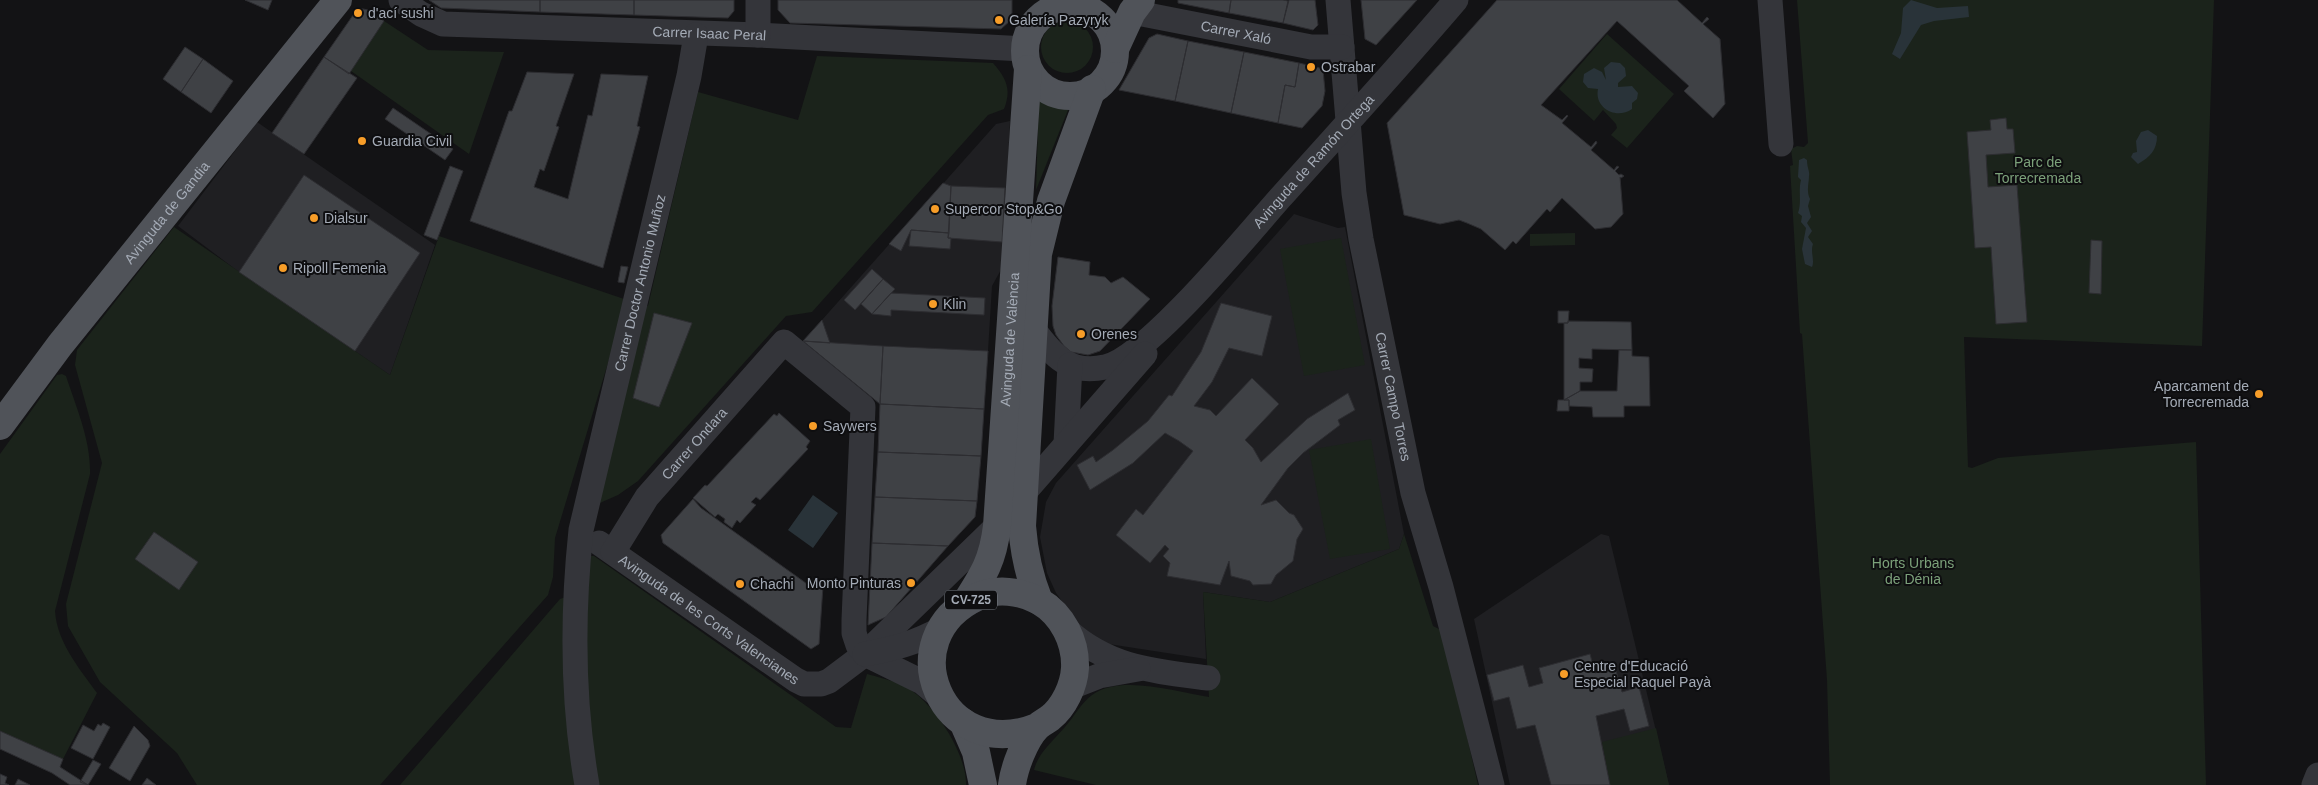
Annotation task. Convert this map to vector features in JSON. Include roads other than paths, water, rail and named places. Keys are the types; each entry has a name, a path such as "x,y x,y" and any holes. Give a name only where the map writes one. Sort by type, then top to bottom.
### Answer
{"main road":[{"name":"Avinguda de Gandia","path":"2,420 60,345 338,0"},
{"name":"Avinguda de València","path":"966,602 980,580 994,551 997,526 1032,0"},
{"path":"1115,49 1113,37 1107,25 1082,4 1048,11 1028,48 1035,80 1044,88 1056,94 1075,95 1092,90 1102,82 1109,72 1115,49 1136,6"},
{"name":"Avinguda de València","path":"1040,601 1031,580 1024,550 1022,495 1038,254 1052,201 1092,90"},
{"name":"CV-725","path":"1003,592 1022,594 1040,601 1052,610 1067,630 1074,653 1075,670 1071,687 1063,704 1051,717 1037,727 1022,733 991,734 976,730 962,722 950,711 940,697 934,680 932,663 934,645 941,629 952,614 966,602 984,594 1003,592"},
{"name":"CV-725","path":"962,722 976,752 983,785"},
{"name":"CV-725","path":"1012,785 1017,764 1037,727"}],"street":[{"name":"Carrer Isaac Peral","path":"401,0 426,17 443,24 758,35 1028,48"},
{"path":"758,0 758,35"},
{"name":"Carrer Campo Torres","path":"1338,0 1354,193 1361,239 1413,493 1443,596 1492,785"},
{"name":"Avinguda de Ramón Ortega","path":"1034,330 1051,353 1070,365 1090,370 1121,362 1169,320 1349,122 1456,0"},
{"path":"1770,0 1781,144"},
{"name":"Carrer Xaló","path":"1136,6 1311,47 1342,47"},
{"name":"Carrer Doctor Antonio Muñoz","path":"587,785 578,727 575,670 576,598 581,530 689,76 696,34"},
{"name":"Avinguda de Ramón Ortega","path":"1022,495 1144,356 1169,320"},
{"name":"Carrer Ondara","path":"613,552 647,497 784,342 863,407 854,633 858,645 865,654"},
{"path":"1066,444 1070,365"},
{"path":"865,654 997,526"},
{"name":"Avinguda de les Corts Valencianes","path":"581,530 804,684 813,685 828,681 865,654"},
{"path":"865,654 899,648 922,640 941,629"},
{"path":"1067,630 1090,649 1102,656 1140,669 1208,678"},
{"path":"865,654 922,682 940,697"},
{"path":"1071,687 1099,676 1140,669"},
{"path":"2314,785 2318,775"}],"place":[{"name":"d'ací sushi","path":"358,13"},
{"name":"Galería Pazyryk","path":"999,20"},
{"name":"Ostrabar","path":"1311,67"},
{"name":"Guardia Civil","path":"362,141"},
{"name":"Supercor Stop&Go","path":"935,209"},
{"name":"Dialsur","path":"314,218"},
{"name":"Ripoll Femenia","path":"283,268"},
{"name":"Klin","path":"933,304"},
{"name":"Orenes","path":"1081,334"},
{"name":"Aparcament de Torrecremada","path":"2259,394"},
{"name":"Saywers","path":"813,426"},
{"name":"Monto Pinturas","path":"911,583"},
{"name":"Chachi","path":"740,584"},
{"name":"Centre d'Educació Especial Raquel Payà","path":"1564,674"}],"park label":[{"name":"Parc de Torrecremada","path":"2038,170"},
{"name":"Horts Urbans de Dénia","path":"1913,572"}]}
